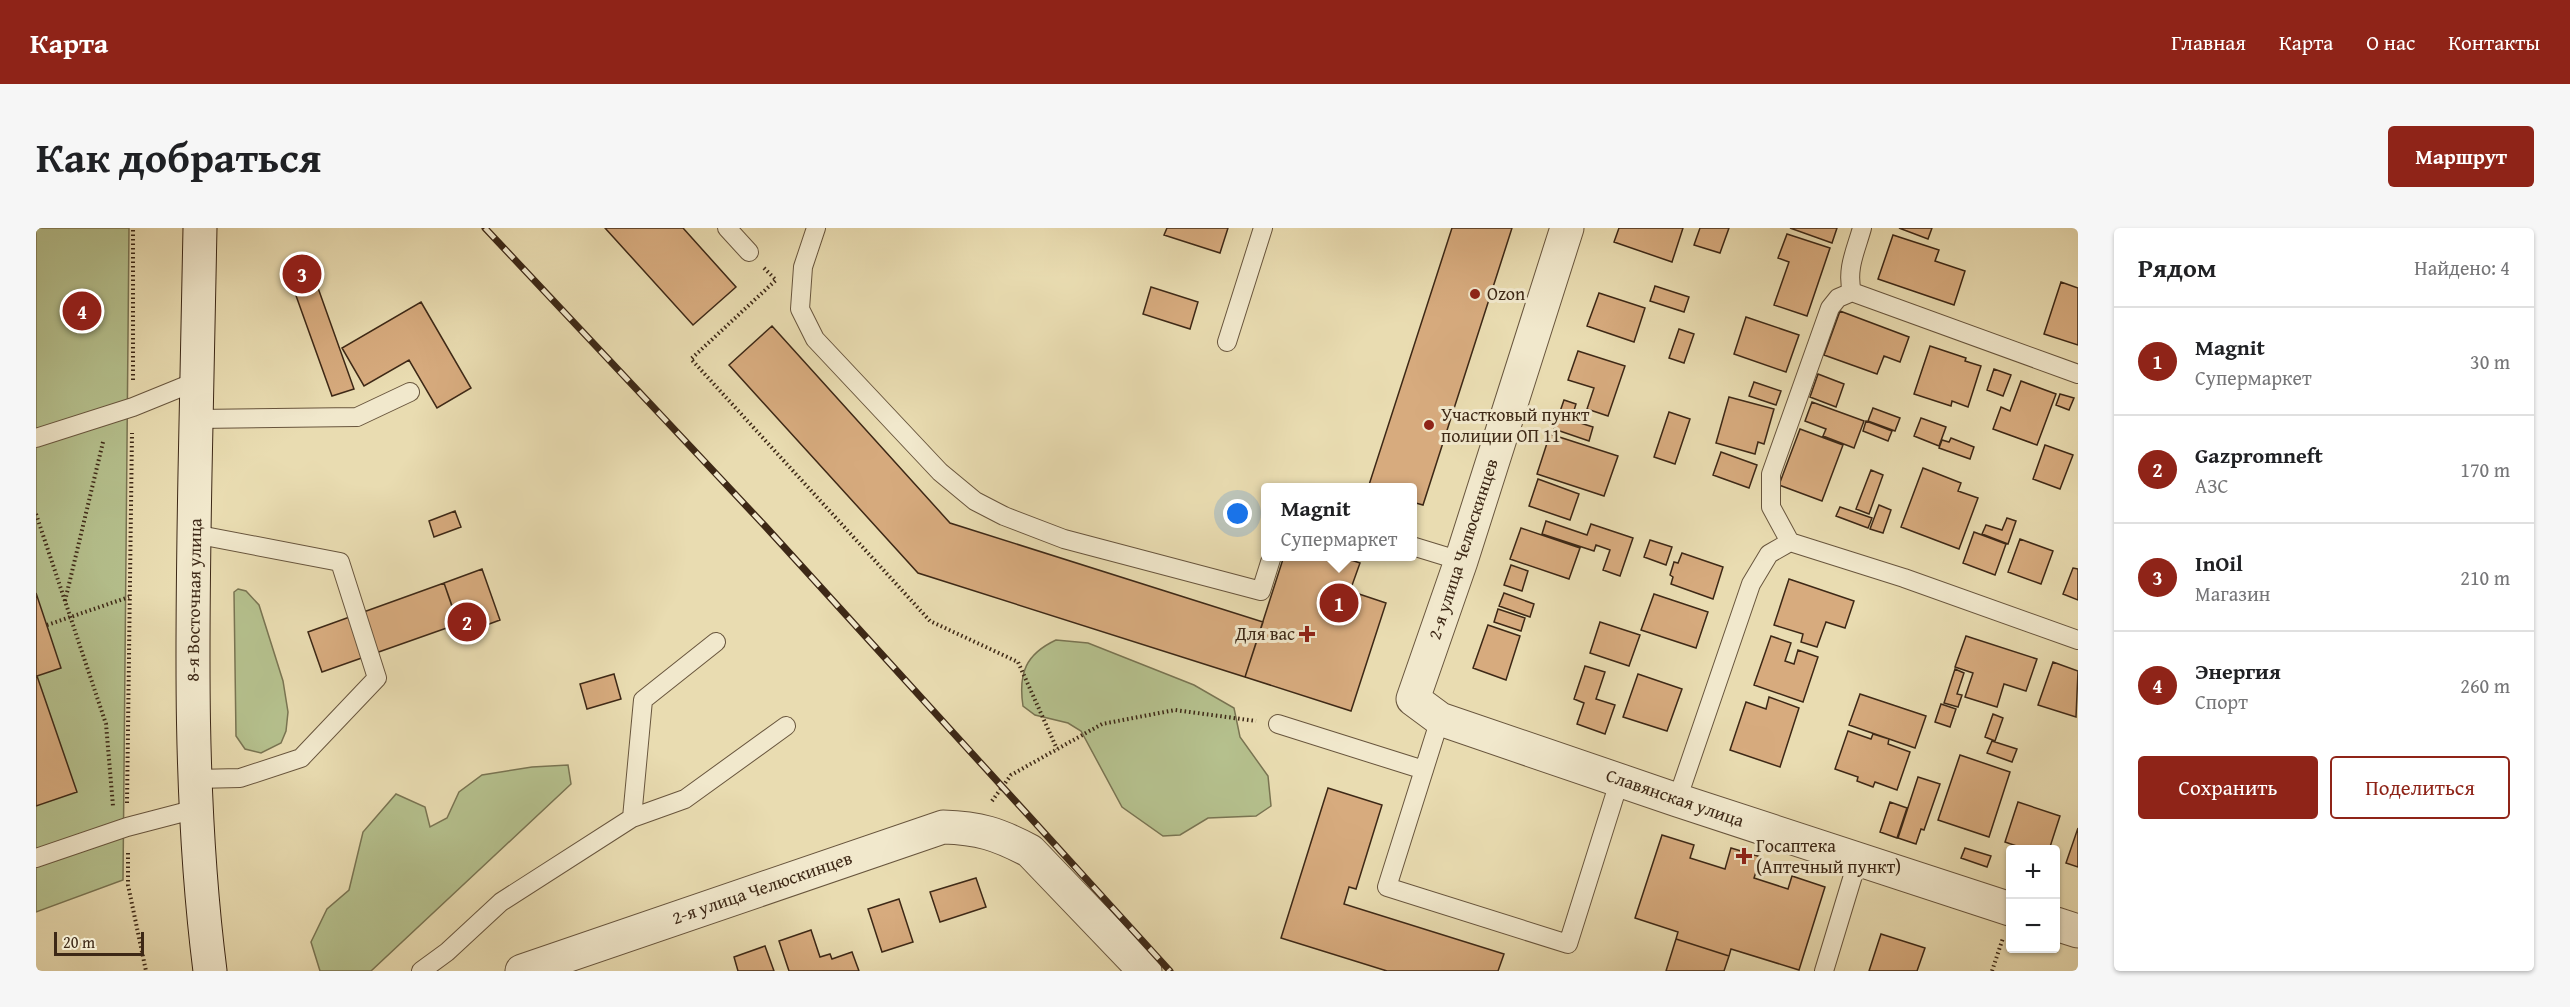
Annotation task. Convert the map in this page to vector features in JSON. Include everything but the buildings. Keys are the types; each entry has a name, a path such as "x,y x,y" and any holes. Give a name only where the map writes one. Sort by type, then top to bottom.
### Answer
{"street":[{"name":"8-я Восточная улица","path":"200,228 192,656 196,794 204,918 210,971"},
{"name":"2-я улица Челюскинцев","path":"1413,699 1461,561 1567,228"},
{"name":"Славянская улица","path":"1413,699 1440,719 1858,859 2006,918"},
{"name":"2-я улица Челюскинцев","path":"522,971 943,827 971,828 1005,838 1030,851 1145,971"},
{"path":"2060,926 2078,931"}],"lane":[{"path":"727,228 749,252"},
{"path":"816,228 803,267 800,309 815,339 940,472 975,501 1004,516 1064,539 1261,591 1270,561"},
{"path":"1227,342 1263,228"},
{"path":"1852,292 1849,279 1850,267 1862,228"},
{"path":"1790,543 1771,507 1771,474 1830,308 1838,298 1852,292 2078,374"},
{"path":"36,438 133,406 197,381"},
{"path":"197,419 357,417 410,392"},
{"path":"36,858 121,829 196,794 301,758 377,678 339,562 194,534"},
{"path":"1677,800 1751,584 1769,554 1790,543 1904,578 2078,639"},
{"path":"1417,547 1461,561"},
{"path":"632,818 643,700 716,642"},
{"path":"1440,719 1387,887 1568,944 1620,779"},
{"path":"1278,724 1424,770"},
{"path":"421,971 447,952 501,902 632,818 685,799 786,726"},
{"path":"1824,971 1858,859"}],"path":[{"path":"121,829 133,406 133,228"},
{"path":"749,252 776,280 691,359 930,621 1018,662 1057,749"},
{"path":"64,602 110,414"},
{"path":"36,514 106,724 128,885 146,971"},
{"path":"47,625 129,597"},
{"path":"971,828 1011,775 1102,724 1175,710 1278,724"},
{"path":"1992,971 2006,928"}],"green space":[{"path":"36,228 129,228 123,880 36,912"},
{"path":"238,589 246,591 259,605 283,681 288,712 286,731 281,743 261,753 245,749 236,736 234,592"},
{"path":"1056,640 1088,643 1194,685 1234,708 1240,737 1268,776 1271,806 1256,816 1208,818 1180,835 1163,836 1122,807 1081,731 1068,723 1035,715 1023,706 1022,684 1026,666 1037,652"},
{"path":"568,765 571,784 371,971 320,971 311,942 327,909 349,890 363,832 396,794 425,807 430,827 447,818 459,792 482,775 532,767"}],"railway":[{"path":"485,228 765,526 1170,971"}],"place":[{"name":"InOil","path":"302,274"},
{"name":"Ozon","path":"1475,294"},
{"name":"Энергия","path":"82,311"},
{"name":"Участковый пункт полиции ОП 11","path":"1429,425"},
{"name":"Magnit","path":"1339,603"},
{"name":"Gazpromneft","path":"467,622"},
{"name":"Для вас","path":"1307,634"},
{"name":"Госаптека (Аптечный пункт)","path":"1744,856"}]}
